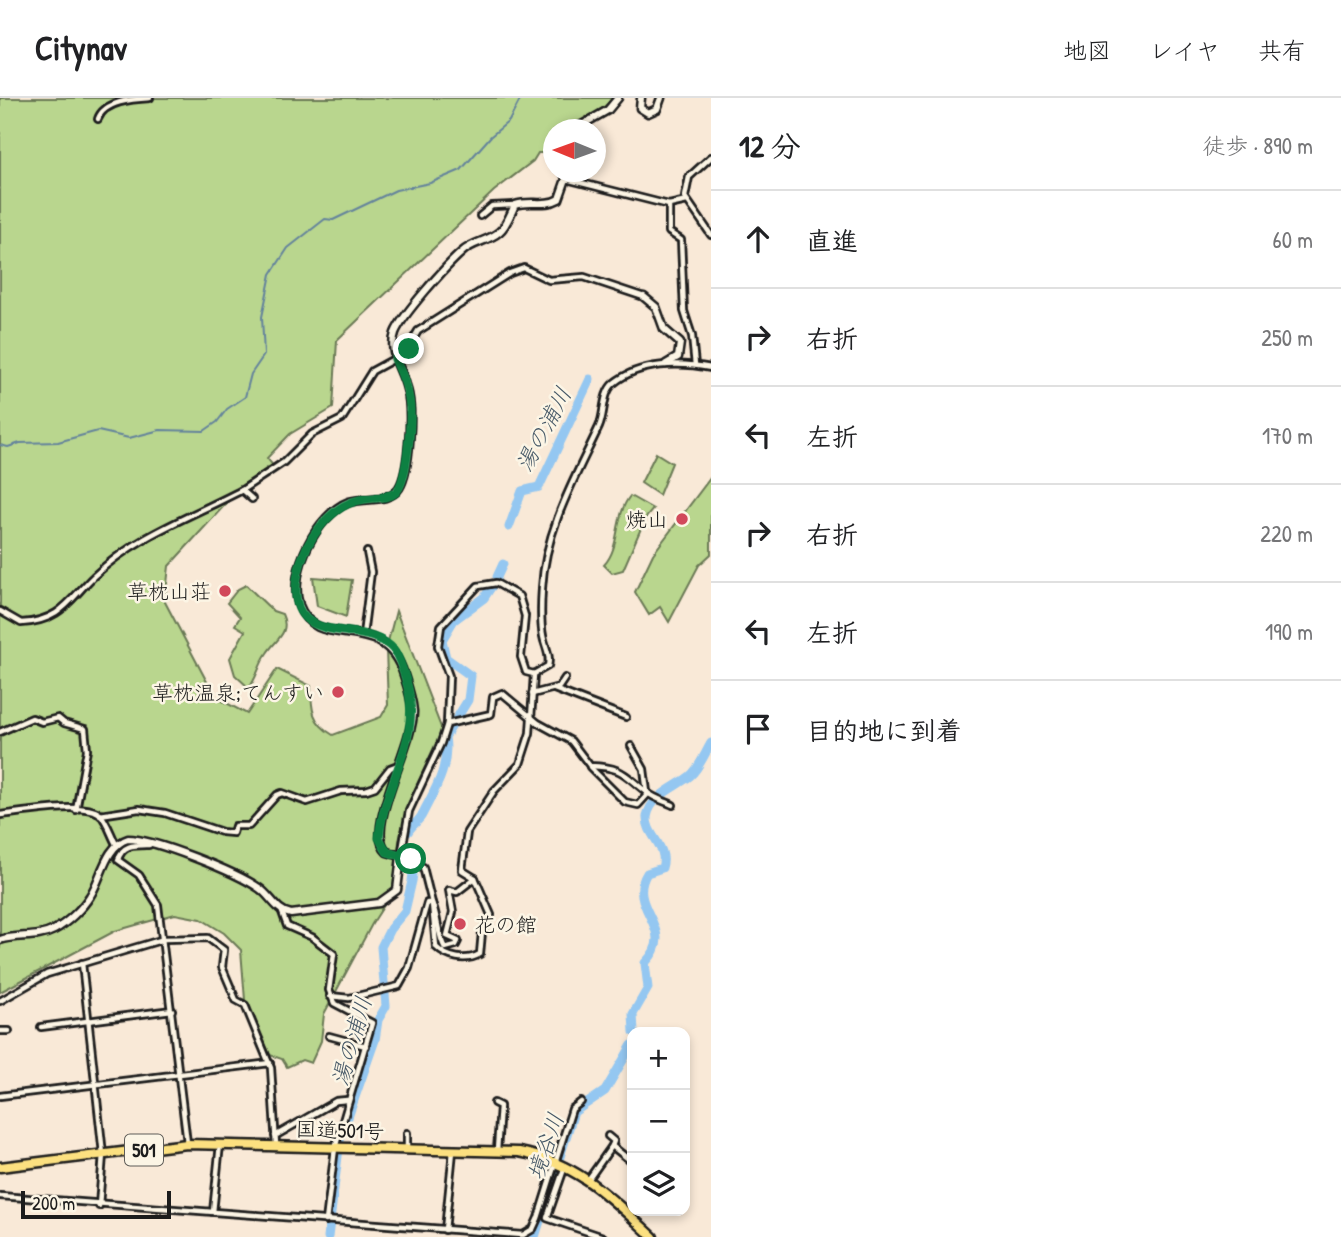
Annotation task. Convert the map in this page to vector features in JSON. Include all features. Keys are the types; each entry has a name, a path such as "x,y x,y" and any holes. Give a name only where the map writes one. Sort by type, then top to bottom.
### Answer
{"highway":[{"name":"国道501号","path":"0,1167 187,1144 519,1152 561,1163 588,1180 649,1235"}],"street":[{"path":"98,119 103,110 126,100 150,98"},
{"path":"592,119 608,110 618,98"},
{"path":"641,98 640,107 648,113 657,108 661,98"},
{"path":"711,157 689,177 687,201 711,234"},
{"path":"480,216 492,206 515,205 527,201 550,204 559,199 563,182"},
{"path":"589,182 669,205 687,201"},
{"path":"515,205 500,232 464,250 404,319 393,337 395,359 407,386 410,408 401,485 390,495 351,502 339,507 315,536 304,556 297,581 300,607 315,625 380,640 394,651 409,690 412,722 379,838 387,852 423,866 432,903 436,947 446,956 477,957 491,915 475,878 462,870 467,832 494,791 520,764 530,733 534,674"},
{"path":"669,205 669,232 681,240 684,311 692,336 695,365"},
{"path":"0,611 21,623 62,611 94,576 145,537 242,489 284,462 312,433 342,419 372,372 409,349 418,331 518,269 531,270 549,280 584,277 644,298 656,307 664,329 680,343 678,357 666,364 622,377 608,389 600,425 566,491 543,576 543,635 550,659 548,666 534,674 526,673 521,657 525,616 519,596 496,583 478,586 446,619 439,637 438,646 449,676 450,724 409,811 401,856 400,884 386,900 318,912 282,912"},
{"path":"666,364 672,367 695,365 711,368"},
{"path":"242,489 252,499"},
{"path":"363,635 371,572 367,552"},
{"path":"532,694 554,689 565,678"},
{"path":"554,689 626,717"},
{"path":"450,724 491,714 495,693 502,693 538,723 570,741 625,802 638,805 647,793 644,769 631,746"},
{"path":"0,732 32,718 42,722 58,718 64,723 85,729 87,750 76,810"},
{"path":"0,815 76,810 100,815 132,808 164,813 222,832 233,833 235,826 249,826 277,795 282,793 307,802 324,795 366,790 375,787 390,768 398,765"},
{"path":"590,766 621,771 634,778 647,793 673,805"},
{"path":"100,815 116,844"},
{"path":"0,940 46,933 82,908 101,878 116,844 128,839 153,842 254,884 282,912 287,926 312,937 334,954 330,996"},
{"path":"153,842 124,849 118,860 139,875 158,905 187,1144"},
{"path":"432,903 438,914 441,941 445,948 452,948 458,940 447,936 453,912 449,890 457,892 475,878"},
{"path":"330,996 349,998 399,986 403,981 425,906 432,903"},
{"path":"0,1001 36,979 82,962 164,939 208,938 224,950 222,967 236,1000 245,1005 270,1063 276,1145"},
{"path":"82,962 103,1154 99,1206"},
{"path":"329,1222 337,1147 346,1100 372,1023 345,1011 330,996"},
{"path":"41,1027 172,1010"},
{"path":"0,1031 9,1031"},
{"path":"329,1036 366,1046"},
{"path":"0,1096 270,1063"},
{"path":"275,1136 337,1101 346,1100"},
{"path":"581,1102 572,1109 547,1218 603,1237"},
{"path":"495,1103 500,1106 496,1152"},
{"path":"407,1133 407,1149"},
{"path":"588,1180 612,1146 614,1141 608,1136"},
{"path":"213,1212 220,1144"},
{"path":"612,1146 627,1159"},
{"path":"445,1230 453,1151"},
{"path":"0,1196 99,1206 523,1235 533,1229 561,1163"}],"green space":[{"path":"0,98 612,98 602,109 586,119 543,119 543,153 538,153 533,161 494,191 337,340 333,408 290,434 267,458 274,467 244,484 169,566 165,602 215,697 247,714 277,669 311,686 314,715 321,726 333,735 381,717 388,705 386,649 396,611 442,730 408,804 399,841 395,888 372,924 324,1014 321,1041 311,1063 302,1060 287,1067 282,1059 270,1055 245,1000 241,950 224,933 201,919 175,914 115,931 0,992"},
{"path":"656,453 672,463 659,495 641,483"},
{"path":"711,477 711,554 699,565 669,622 660,607 649,615 635,592 653,554"},
{"path":"630,496 653,509 645,519 623,570 612,573 604,565 613,549 622,513"},
{"path":"313,577 352,580 346,617 317,606"},
{"path":"246,585 273,611 282,614 285,626 264,657 249,688 235,675 230,658 245,631 235,625 240,617 227,603 238,589"}],"waterway":[{"path":"0,445 8,447 20,443 58,442 98,431 129,438 160,430 204,431 217,422 227,409 245,397 251,374 264,355 262,317 271,274 288,248 325,219 333,220 396,190 430,183 461,170 491,136 509,121 521,98"},
{"name":"湯の浦川","path":"509,527 522,491 539,487 590,379"},
{"name":"湯の浦川","path":"497,577 503,564"},
{"name":"湯の浦川","path":"408,832 421,817 436,787 445,758 445,737 468,700 471,676 446,658 442,640 454,620 484,598 492,586"},
{"name":"境谷川","path":"634,1027 633,1014 648,988 645,963 654,951 657,939 642,897 642,886 647,873 662,868 663,860 647,817 658,798 693,773 711,743"},
{"name":"湯の浦川","path":"328,1237 340,1140 375,1040 378,1020 386,1006 381,947 390,929 405,911 413,874 406,862"},
{"name":"境谷川","path":"535,1237 574,1112 605,1091 627,1054"}],"place":[{"name":"焼山","path":"682,519"},
{"name":"草枕山荘","path":"225,591"},
{"name":"草枕温泉;てんすい","path":"338,692"},
{"name":"花の館","path":"460,924"}],"route":[{"path":"409,349 395,359 407,386 410,408 401,485 390,495 351,502 339,507 331,515 304,556 297,581 297,596 300,607 315,625 380,640 398,657 412,700 412,722 382,819 379,838 387,852 411,859"}]}
